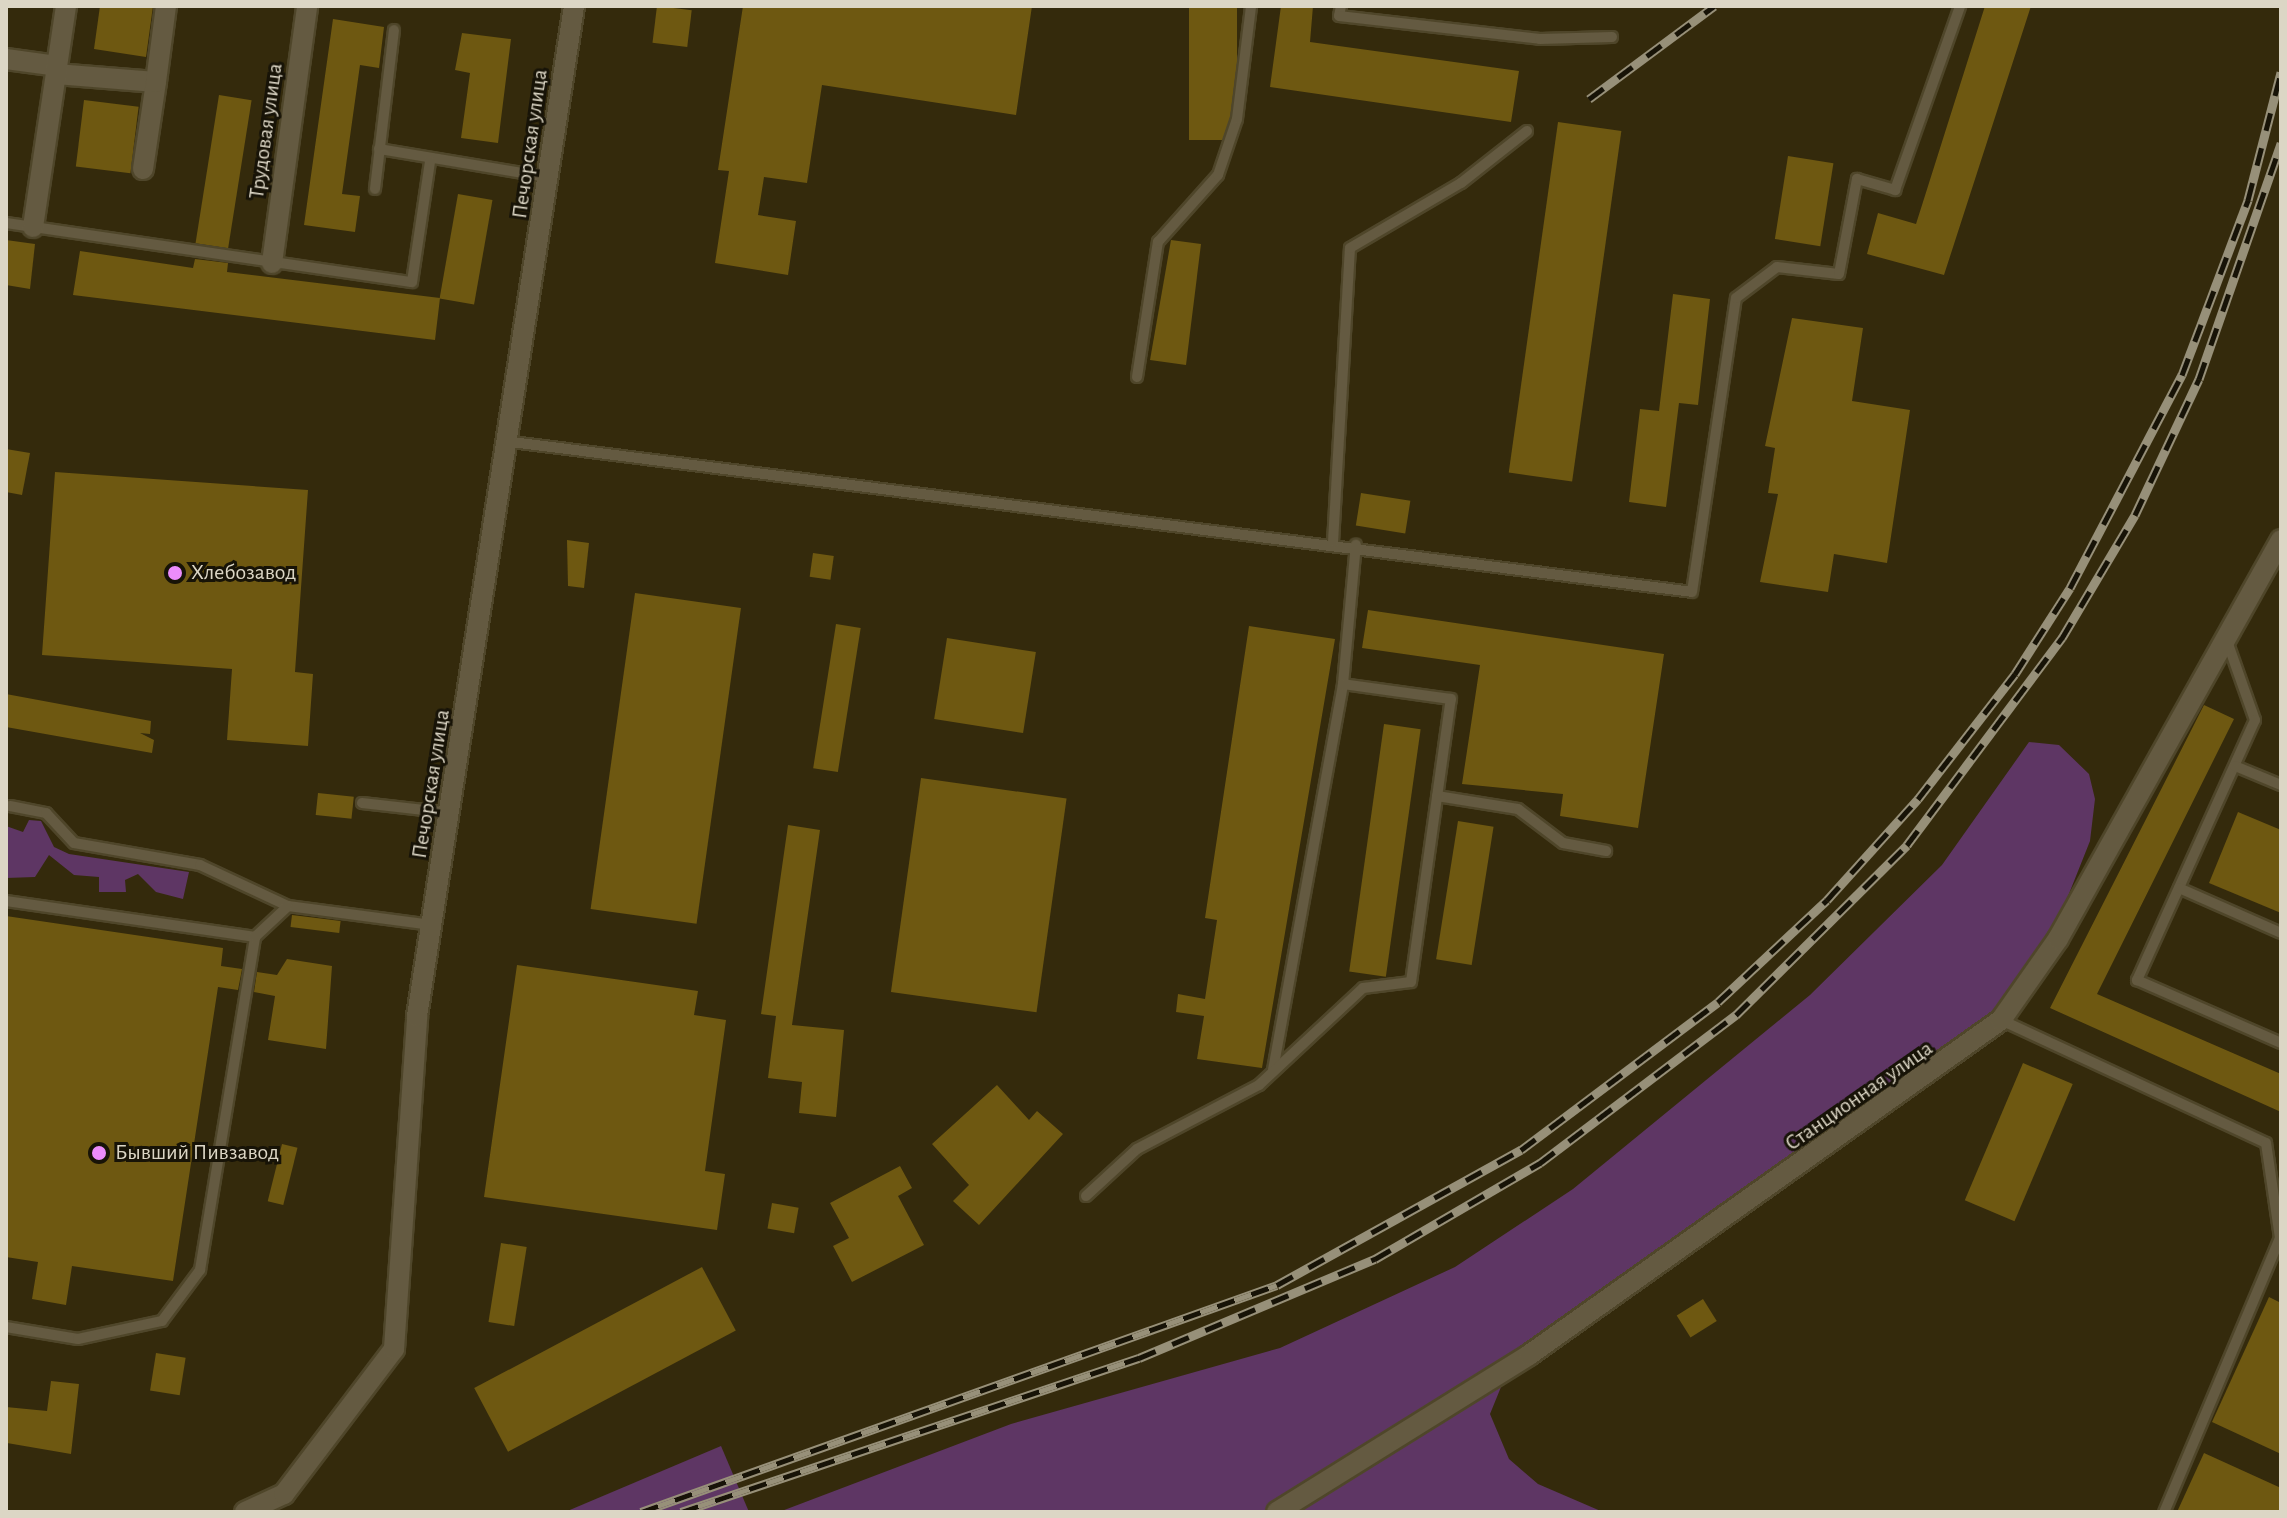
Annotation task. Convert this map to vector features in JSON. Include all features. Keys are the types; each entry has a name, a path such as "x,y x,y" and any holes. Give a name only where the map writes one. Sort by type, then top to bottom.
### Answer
{"street":[{"path":"33,227 66,6"},
{"path":"143,169 166,6"},
{"name":"Трудовая улица","path":"272,263 307,6"},
{"name":"Печорская улица","path":"245,1512 284,1494 394,1349 417,1016 512,442 574,6"},
{"path":"6,59 57,70 156,82"},
{"name":"Станционная улица","path":"1277,1512 1529,1355 2001,1020 2058,939 2281,540"}],"lane":[{"path":"1137,377 1158,242 1218,175 1237,119 1251,6"},
{"path":"1341,6 1339,16 1355,18 1540,39 1612,37"},
{"path":"512,442 1333,542 1692,592 1736,298 1777,267 1839,274 1857,179 1895,190 1960,6"},
{"path":"375,189 394,30"},
{"path":"1333,542 1350,248 1461,183 1527,131"},
{"path":"379,149 430,161 549,177"},
{"path":"6,223 412,282 430,161"},
{"path":"1273,1070 1343,684 1356,545"},
{"path":"2226,639 2255,720 2137,980 2281,1043"},
{"path":"1086,1196 1137,1149 1237,1101 1363,988 1411,982 1451,699 1343,684"},
{"path":"2235,766 2281,785"},
{"path":"1437,796 1518,809 1563,843 1606,851"},
{"path":"362,803 450,813"},
{"path":"10,806 46,813 74,843 200,865 288,906 432,925"},
{"path":"2179,888 2281,933"},
{"path":"6,901 255,937"},
{"path":"6,1327 78,1339 162,1321 200,1270 255,937 288,906"},
{"path":"2001,1020 2266,1143 2280,1238 2164,1512"}],"shaded area":[{"path":"2029,742 2059,745 2089,774 2095,799 2090,841 2045,954 1989,1014 1885,1098 1510,1365 1490,1414 1509,1459 1538,1484 1603,1512 779,1512 1011,1424 1280,1348 1455,1267 1573,1189 1810,995 1942,865"},
{"path":"29,820 41,821 54,847 69,854 189,872 183,899 156,892 138,874 125,880 126,892 99,892 99,877 74,875 49,855 35,877 6,878 6,826 23,832"},
{"path":"721,1446 749,1512 565,1512"}],"building":[{"path":"100,6 153,6 146,57 94,49"},
{"path":"657,6 692,10 687,47 652,43"},
{"path":"743,6 1032,6 1016,115 822,85 807,183 764,177 758,215 796,221 788,275 715,263 729,171 718,170"},
{"path":"1189,6 1237,6 1237,140 1189,140"},
{"path":"1281,6 1313,6 1310,42 1519,71 1511,122 1270,87"},
{"path":"1985,6 2031,6 1944,275 1867,254 1878,213 1916,224"},
{"path":"333,19 384,27 379,68 360,65 342,194 360,196 355,232 304,225"},
{"path":"462,33 511,39 498,143 461,138 470,73 455,70"},
{"path":"219,95 252,100 228,248 196,243"},
{"path":"84,100 139,107 130,173 76,167"},
{"path":"1558,122 1621,131 1572,481 1509,473"},
{"path":"1788,156 1833,163 1820,246 1775,239"},
{"path":"458,194 492,200 474,304 440,298"},
{"path":"6,240 35,244 30,289 6,285"},
{"path":"1171,240 1201,244 1186,365 1150,360"},
{"path":"80,251 193,268 195,259 228,263 227,272 440,298 435,340 73,295"},
{"path":"1673,294 1710,299 1698,405 1679,403 1666,507 1629,502 1640,409 1659,411"},
{"path":"1792,318 1863,328 1852,401 1910,410 1887,563 1834,554 1828,592 1760,582 1778,494 1768,493 1775,448 1765,446"},
{"path":"6,449 30,453 22,495 6,492"},
{"name":"Хлебозавод","path":"55,472 308,490 295,672 313,674 308,746 227,740 232,669 42,655"},
{"path":"1361,493 1410,501 1405,533 1356,526"},
{"path":"567,540 589,543 584,588 568,586"},
{"path":"813,553 834,556 830,580 810,577"},
{"path":"635,593 741,608 697,924 591,909"},
{"path":"1368,610 1664,654 1638,828 1560,816 1563,794 1462,784 1480,665 1362,648"},
{"path":"836,624 861,628 838,772 813,768"},
{"path":"1249,626 1335,639 1262,1068 1197,1059 1204,1016 1176,1012 1178,994 1205,999 1217,920 1205,918"},
{"path":"947,638 1036,652 1023,733 934,719"},
{"path":"6,694 151,721 150,734 140,733 154,740 152,753 6,727"},
{"path":"2204,705 2234,719 2097,994 2281,1074 2281,1112 2050,1008"},
{"path":"1384,724 1421,729 1386,977 1349,972"},
{"path":"921,778 1067,798 1037,1012 891,992"},
{"path":"318,793 354,797 352,819 316,815"},
{"path":"2238,812 2281,830 2281,913 2209,883"},
{"path":"1458,821 1494,827 1472,965 1436,959"},
{"path":"788,825 820,830 792,1025 844,1030 836,1117 799,1113 802,1082 768,1078 776,1016 761,1014"},
{"path":"292,915 341,921 339,933 291,927"},
{"name":"Бывший Пивзавод","path":"6,916 223,948 221,966 242,969 238,990 218,987 173,1281 72,1266 66,1305 32,1299 38,1262 6,1257"},
{"path":"287,959 332,966 326,1049 268,1040 275,996 254,992 257,972 277,975"},
{"path":"517,965 698,991 694,1015 726,1020 705,1171 725,1174 717,1230 484,1197"},
{"path":"2023,1063 2073,1084 2014,1221 1965,1200"},
{"path":"997,1085 1029,1120 1037,1111 1063,1134 979,1225 953,1201 969,1185 932,1144"},
{"path":"282,1144 298,1148 283,1205 268,1201"},
{"path":"900,1166 912,1188 898,1196 924,1245 852,1282 833,1246 849,1238 830,1203"},
{"path":"772,1203 799,1208 794,1233 767,1229"},
{"path":"501,1243 527,1247 514,1326 488,1322"},
{"path":"702,1267 736,1331 508,1452 474,1388"},
{"path":"2269,1297 2281,1303 2281,1454 2212,1422"},
{"path":"1703,1299 1717,1321 1690,1337 1677,1315"},
{"path":"156,1353 186,1358 180,1395 150,1391"},
{"path":"51,1381 79,1384 71,1454 7,1443 6,1407 47,1411"},
{"path":"2204,1453 2281,1488 2281,1512 2177,1512"}],"railway":[{"path":"1589,99 1714,6"},
{"path":"641,1512 1277,1285 1521,1150 1718,1002 1827,900 1918,799 2015,674 2070,588 2182,375 2248,200 2281,72"},
{"path":"681,1512 1139,1358 1375,1259 1540,1163 1736,1015 1907,845 2062,638 2135,515 2199,379 2281,143"}],"place":[{"name":"Хлебозавод","path":"175,573"},
{"name":"Бывший Пивзавод","path":"99,1153"}]}
